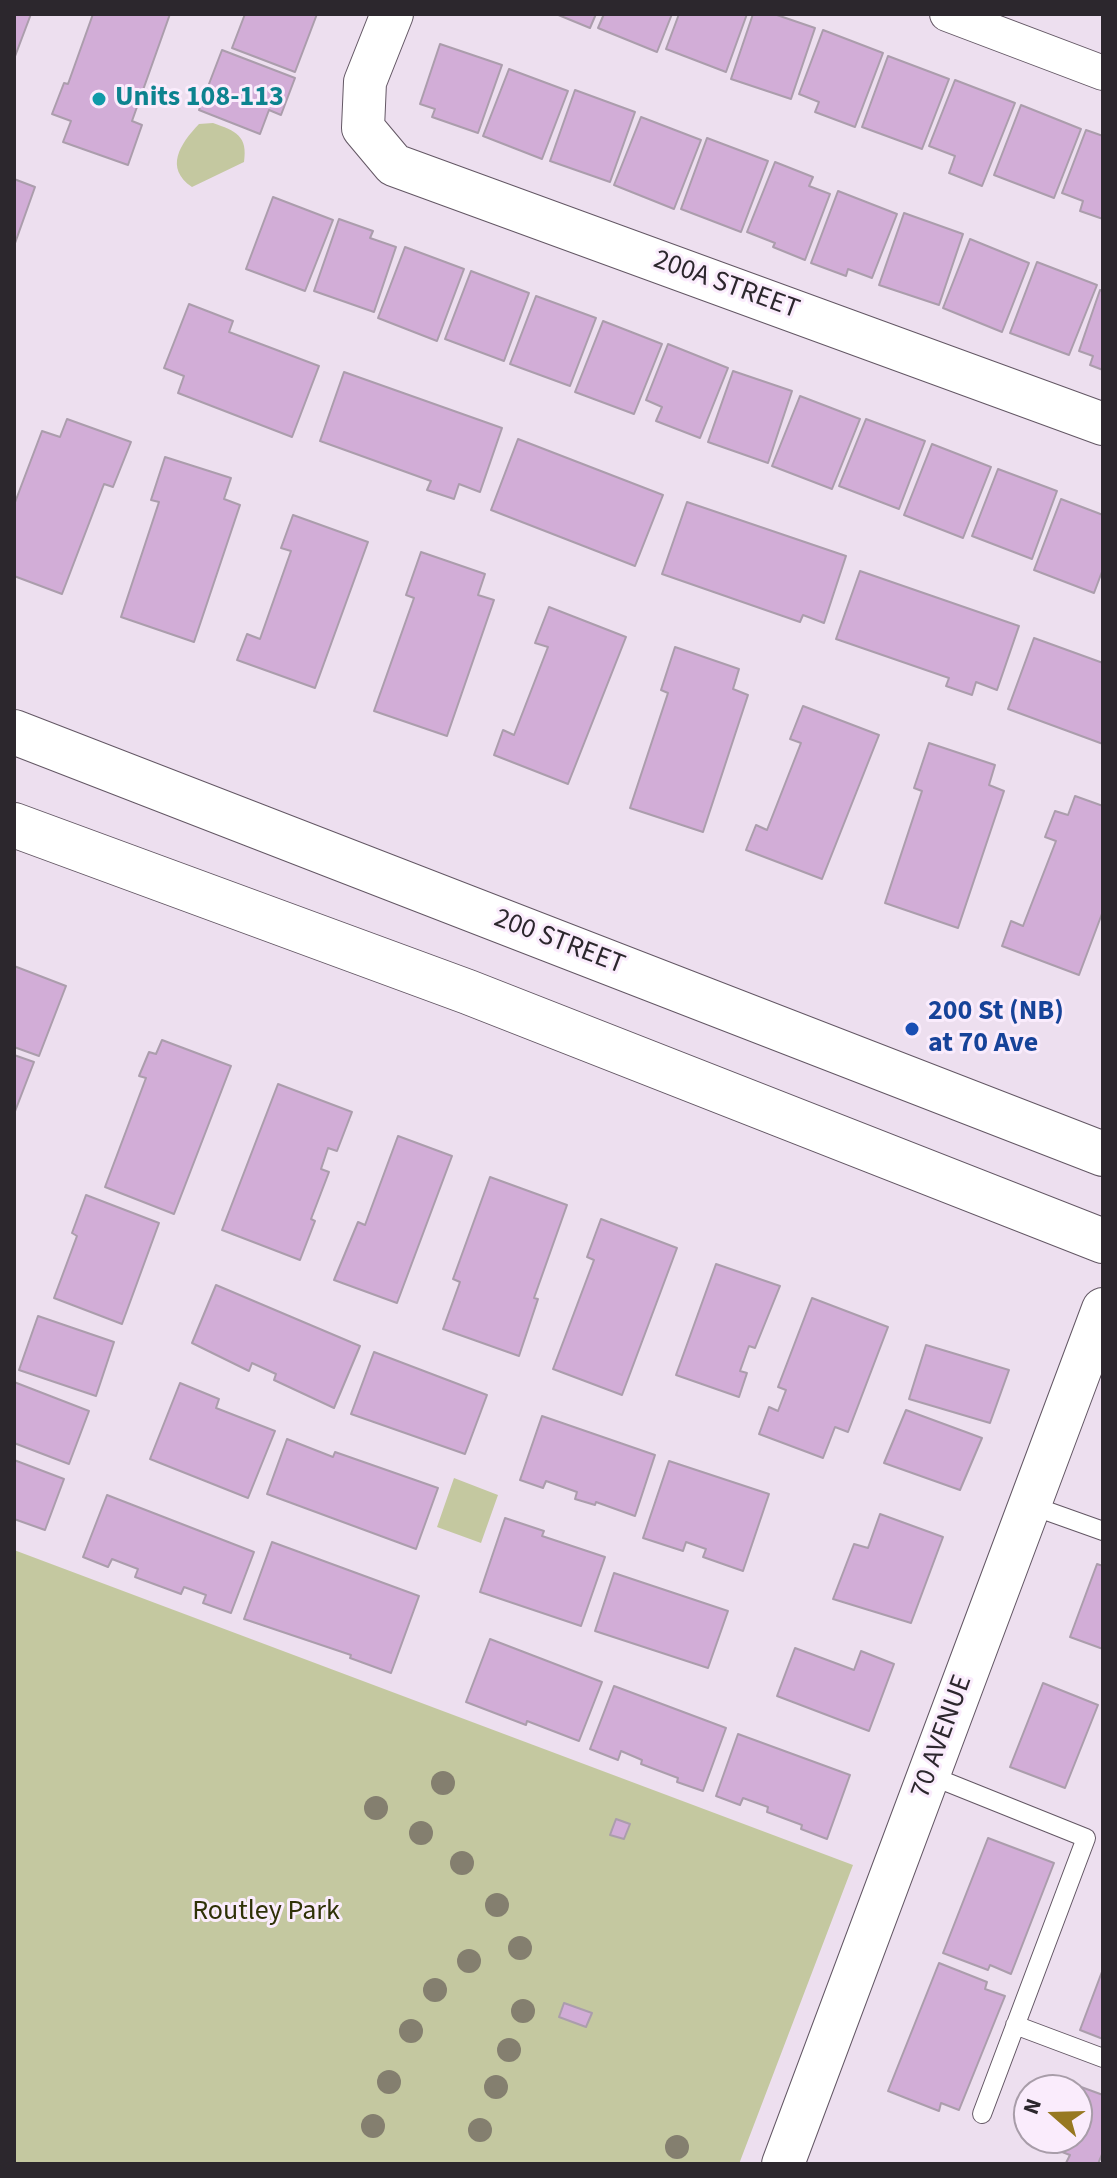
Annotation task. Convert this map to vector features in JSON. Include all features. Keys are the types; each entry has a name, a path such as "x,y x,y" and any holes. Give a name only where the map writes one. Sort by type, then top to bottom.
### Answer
{"main road":[{"name":"200 STREET","path":"14,732 1102,1151"},
{"path":"14,825 468,992 1103,1241"}],"street":[{"name":"200A STREET","path":"392,14 365,82 363,128 394,165 1103,424"},
{"path":"947,14 1103,73"},
{"name":"70 AVENUE","path":"783,2164 1103,1309"}],"lane":[{"path":"1030,1505 1103,1531"},
{"path":"929,1775 1095,1835 1015,2025 982,2114"},
{"path":"1015,2025 1103,2058"}],"green space":[{"path":"213,123 239,136 244,146 244,162 192,187 179,172 178,156 199,124"},
{"path":"454,1478 498,1495 481,1543 437,1527"},
{"name":"Routley Park","path":"14,1550 853,1865 739,2164 14,2164"}],"building":[{"path":"14,14 31,14 14,59"},
{"name":"Units 108-113","path":"93,14 170,14 132,121 142,125 128,165 63,142 71,121 52,114 64,83 68,84"},
{"path":"245,14 317,14 295,72 232,48"},
{"path":"556,14 596,14 590,28"},
{"path":"604,14 672,14 657,52 598,28"},
{"path":"679,14 747,14 726,72 666,49"},
{"path":"753,14 774,14 815,28 791,99 731,79"},
{"path":"823,30 883,53 855,127 815,112 819,102 799,94"},
{"path":"440,44 502,65 478,133 432,117 435,109 420,104"},
{"path":"222,50 295,78 281,115 269,110 260,134 199,110"},
{"path":"888,56 949,79 922,149 862,127"},
{"path":"509,69 568,91 542,159 483,136"},
{"path":"955,80 1015,103 982,186 949,173 955,156 929,146"},
{"path":"575,90 635,112 610,182 550,161"},
{"path":"1021,105 1081,129 1054,198 994,175"},
{"path":"641,117 701,140 674,209 614,185"},
{"path":"1086,130 1103,136 1103,219 1080,211 1083,201 1062,193"},
{"path":"707,138 768,161 741,232 681,209"},
{"path":"775,162 813,177 809,186 830,194 805,260 747,232"},
{"path":"14,179 35,187 14,246"},
{"path":"838,191 897,214 872,278 848,269 846,276 811,263"},
{"path":"273,197 333,220 305,291 246,269"},
{"path":"904,213 963,234 939,305 879,285"},
{"path":"339,219 373,231 370,238 396,247 374,312 314,291"},
{"path":"970,239 1029,263 1002,332 943,308"},
{"path":"405,247 464,269 437,341 378,318"},
{"path":"1037,262 1097,285 1069,355 1010,333"},
{"path":"471,271 529,293 504,361 445,339"},
{"path":"1100,290 1103,291 1103,370 1090,365 1093,356 1079,351"},
{"path":"536,296 596,318 570,386 510,364"},
{"path":"189,304 233,321 229,332 319,366 292,437 178,393 184,376 164,368"},
{"path":"603,321 662,344 634,414 575,392"},
{"path":"668,344 728,368 700,438 656,421 662,407 646,400"},
{"path":"733,371 792,391 768,463 708,442"},
{"path":"344,372 502,428 480,492 459,484 454,499 427,490 431,481 320,441"},
{"path":"800,396 860,419 832,489 772,466"},
{"path":"67,419 131,442 113,487 104,484 62,594 14,576 14,505 42,431 60,437"},
{"path":"866,419 925,441 899,509 839,486"},
{"path":"518,439 663,495 635,566 491,510"},
{"path":"932,444 991,467 963,538 904,515"},
{"path":"165,457 231,478 224,499 240,505 194,642 121,617 159,502 151,500"},
{"path":"998,469 1057,491 1032,559 972,536"},
{"path":"1061,499 1103,515 1103,569 1094,593 1034,570"},
{"path":"687,502 846,556 824,623 803,615 800,622 662,574"},
{"path":"293,515 368,542 315,688 237,660 247,634 260,639 291,551 281,548"},
{"path":"421,552 485,574 478,595 494,600 447,736 374,711 414,598 406,595"},
{"path":"860,571 1019,626 997,690 976,682 972,695 946,686 949,678 836,639"},
{"path":"549,607 626,637 568,784 494,755 503,730 514,735 548,647 535,643"},
{"path":"1034,638 1103,663 1103,744 1008,709"},
{"path":"675,647 739,669 733,689 748,695 703,832 630,808 668,693 661,690"},
{"path":"803,706 879,735 822,879 746,850 756,825 767,830 801,743 790,739"},
{"path":"929,743 995,765 989,785 1004,791 958,928 885,903 922,791 914,788"},
{"path":"1075,796 1103,806 1103,911 1079,975 1002,946 1011,921 1023,926 1056,841 1045,837 1055,811 1068,815"},
{"path":"14,966 66,986 39,1056 14,1047"},
{"path":"162,1040 231,1066 174,1214 105,1187 146,1078 139,1076 149,1052 156,1054"},
{"path":"14,1055 34,1062 14,1114"},
{"path":"278,1084 352,1112 337,1151 328,1148 321,1169 329,1172 300,1260 222,1230"},
{"path":"398,1136 452,1156 397,1303 334,1280 358,1222 365,1225"},
{"path":"490,1177 567,1205 534,1298 538,1299 519,1356 443,1329 460,1282 453,1279"},
{"path":"86,1195 159,1223 122,1324 54,1298 77,1236 72,1233"},
{"path":"601,1219 677,1248 622,1395 553,1369 594,1260 587,1257"},
{"path":"716,1264 780,1286 755,1348 749,1346 740,1371 747,1373 739,1397 676,1375"},
{"path":"216,1285 360,1346 334,1408 274,1380 276,1374 252,1363 249,1371 192,1343"},
{"path":"812,1298 888,1327 848,1432 835,1427 823,1458 759,1434 769,1407 778,1411 786,1390 778,1387"},
{"path":"38,1316 114,1342 96,1396 19,1370"},
{"path":"926,1345 1009,1370 990,1423 909,1399"},
{"path":"374,1352 487,1395 465,1454 351,1414"},
{"path":"14,1382 89,1411 69,1464 14,1443"},
{"path":"180,1383 219,1399 216,1408 275,1431 248,1498 150,1459"},
{"path":"906,1410 982,1438 960,1490 884,1463"},
{"path":"542,1416 655,1455 635,1516 596,1502 595,1505 575,1499 577,1492 546,1481 543,1488 520,1480"},
{"path":"287,1439 333,1457 335,1452 438,1488 416,1549 267,1494"},
{"path":"14,1460 64,1479 45,1530 14,1519"},
{"path":"669,1461 769,1494 743,1571 703,1557 706,1549 686,1542 683,1551 643,1538"},
{"path":"107,1495 254,1552 231,1613 203,1603 206,1595 184,1587 181,1594 135,1577 138,1569 112,1559 108,1567 83,1557"},
{"path":"880,1514 943,1537 911,1623 833,1599 854,1544 868,1548"},
{"path":"505,1518 544,1531 542,1536 605,1557 581,1626 480,1592"},
{"path":"272,1542 419,1596 391,1673 350,1658 351,1655 244,1619"},
{"path":"1097,1564 1103,1566 1103,1649 1070,1637"},
{"path":"614,1573 728,1611 708,1668 595,1631"},
{"path":"490,1639 602,1682 579,1741 466,1702"},
{"path":"795,1648 854,1670 861,1651 894,1664 869,1731 777,1696"},
{"path":"1043,1683 1098,1705 1065,1788 1010,1767"},
{"path":"614,1686 726,1728 703,1791 677,1782 678,1778 641,1764 642,1760 621,1751 618,1760 590,1749"},
{"path":"738,1734 850,1775 827,1839 801,1829 802,1825 767,1812 768,1807 743,1798 740,1805 716,1796"},
{"path":"616,1819 630,1824 624,1839 610,1835"},
{"path":"988,1838 1054,1863 1011,1974 990,1965 988,1970 943,1953"},
{"path":"939,1963 987,1982 985,1989 1005,1996 959,2110 941,2103 939,2111 888,2091"},
{"path":"1103,1969 1103,2039 1080,2030"},
{"path":"564,2003 592,2013 586,2027 559,2017"},
{"path":"1093,2091 1103,2095 1103,2152 1098,2164 1066,2163 1070,2155 1067,2154 1093,2154"}],"place":[{"name":"Units 108-113","path":"99,99"},
{"name":"200 St (NB) at 70 Ave","path":"912,1029"}]}
